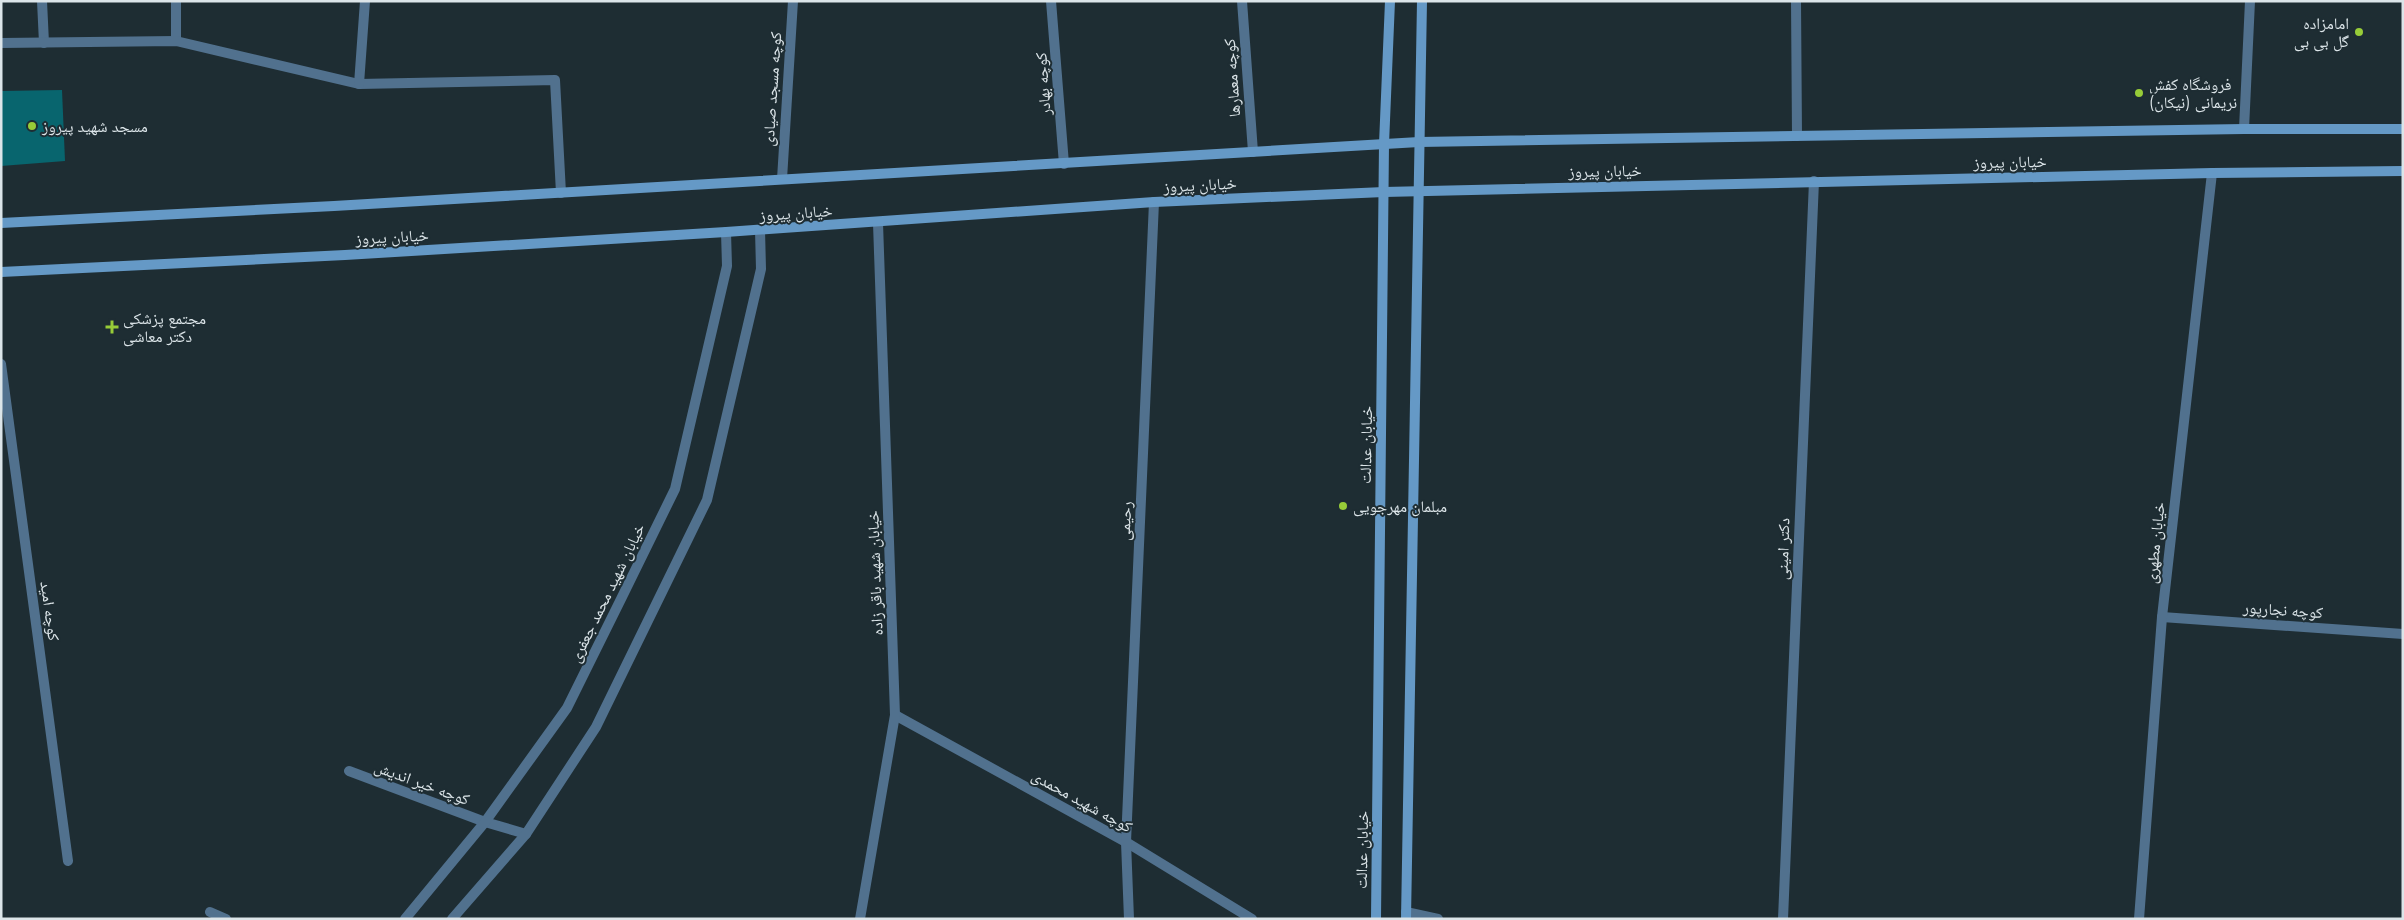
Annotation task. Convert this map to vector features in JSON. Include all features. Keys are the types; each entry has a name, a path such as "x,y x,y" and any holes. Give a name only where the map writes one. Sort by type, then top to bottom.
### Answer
{"main road":[{"name":"خیابان عدالت","path":"1376,919 1384,144 1390,1"},
{"path":"1406,915 1418,142 1422,1"},
{"name":"خیابان پیروز","path":"1,223 561,193 1418,142 2244,129 2403,129"},
{"name":"خیابان پیروز","path":"1,272 354,255 878,223 1154,202 1384,192 2212,172 2403,171"}],"street":[{"path":"42,1 44,43"},
{"path":"176,1 176,41"},
{"path":"359,84 364,1"},
{"name":"کوچه مسجد صیادی","path":"782,179 793,1"},
{"name":"کوچه بهادر","path":"1051,1 1064,164"},
{"name":"کوچه معمارها","path":"1242,1 1253,152"},
{"path":"1796,1 1797,136"},
{"path":"2244,129 2250,1"},
{"path":"1,43 176,41 359,84 555,80 561,193"},
{"name":"خیابان مطهری","path":"2139,919 2162,616 2212,172"},
{"name":"دکتر امینی","path":"1783,919 1814,181"},
{"name":"رحیمی","path":"1129,919 1126,842 1154,202"},
{"name":"خیابان شهید باقر زاده","path":"860,919 895,715 878,223"},
{"path":"452,919 526,834 596,726 707,500 762,269 760,230"},
{"name":"خیابان شهید محمد جعفری","path":"406,919 485,822 567,708 675,489 727,266 726,232"},
{"name":"کوچه امید","path":"1,364 68,862"},
{"name":"کوچه نجارپور","path":"2162,616 2403,634"},
{"name":"کوچه شهید محمدی","path":"895,715 1126,842 1252,919"},
{"name":"کوچه خیر اندیش","path":"349,772 485,822 526,834"},
{"path":"210,912 226,919"},
{"path":"1406,915 1438,919"}],"building":[{"name":"مسجد شهید پیروز","path":"62,90 65,161 1,166 1,91"}],"place":[{"name":"امامزاده گل بی بی","path":"2359,32"},
{"name":"فروشگاه کفش نریمانی (نیکان)","path":"2139,93"},
{"name":"مسجد شهید پیروز","path":"32,126"},
{"name":"مجتمع پزشکی دکتر معاشی","path":"112,327"},
{"name":"مبلمان مهرجویی","path":"1343,506"}]}
